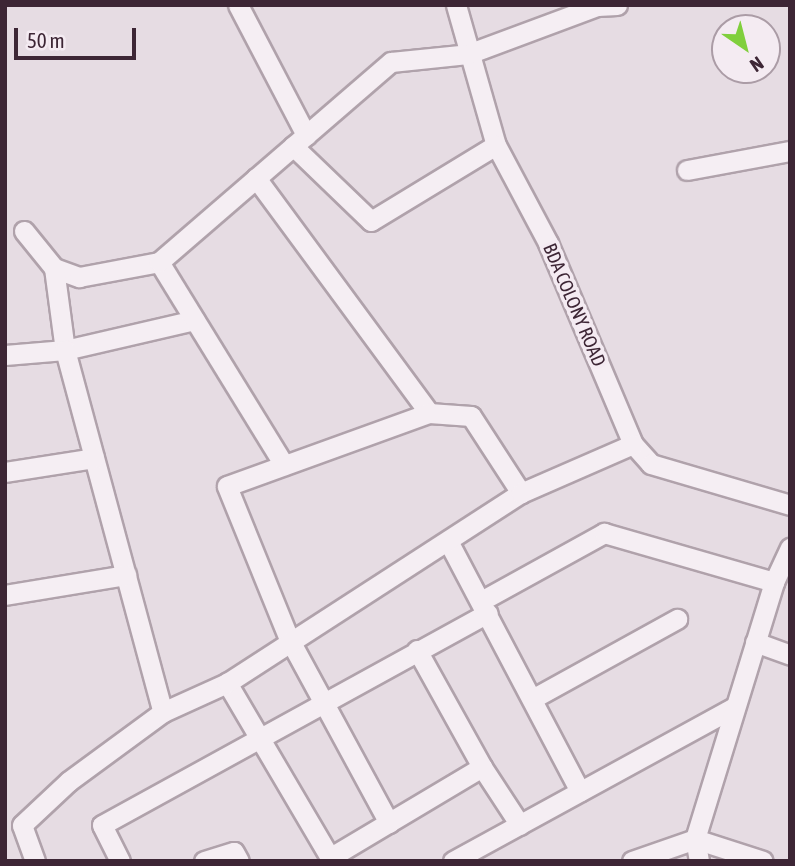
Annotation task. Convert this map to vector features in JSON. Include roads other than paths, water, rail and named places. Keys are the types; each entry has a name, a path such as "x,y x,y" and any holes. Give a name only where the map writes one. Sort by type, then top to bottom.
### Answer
{"street":[{"path":"238,5 300,140 371,220 496,145"},
{"name":"BDA COLONY ROAD","path":"456,5 496,145 548,243 633,444 651,464 790,505"},
{"path":"24,231 54,268 79,277 159,262 391,62 468,54 597,6 617,5"},
{"path":"687,170 790,152"},
{"path":"256,178 429,413"},
{"path":"159,262 284,465"},
{"path":"54,268 65,350 163,712"},
{"path":"5,355 65,350 195,320"},
{"path":"389,823 289,639 227,486 429,413 471,416 521,493"},
{"path":"35,861 14,827 69,781 163,712 227,682 289,639 449,541 521,493 633,444"},
{"path":"5,471 94,458"},
{"path":"120,861 102,825 417,650 604,533 774,582"},
{"path":"449,541 580,791"},
{"path":"699,861 695,839 706,812 733,708 774,582 790,547"},
{"path":"5,595 126,575"},
{"path":"532,699 677,619"},
{"path":"755,642 790,655"},
{"path":"417,650 482,767 520,825"},
{"path":"227,682 332,859 482,767"},
{"path":"453,861 733,708"},
{"path":"632,861 695,839 763,861"},
{"path":"204,861 234,852 239,861"}]}
